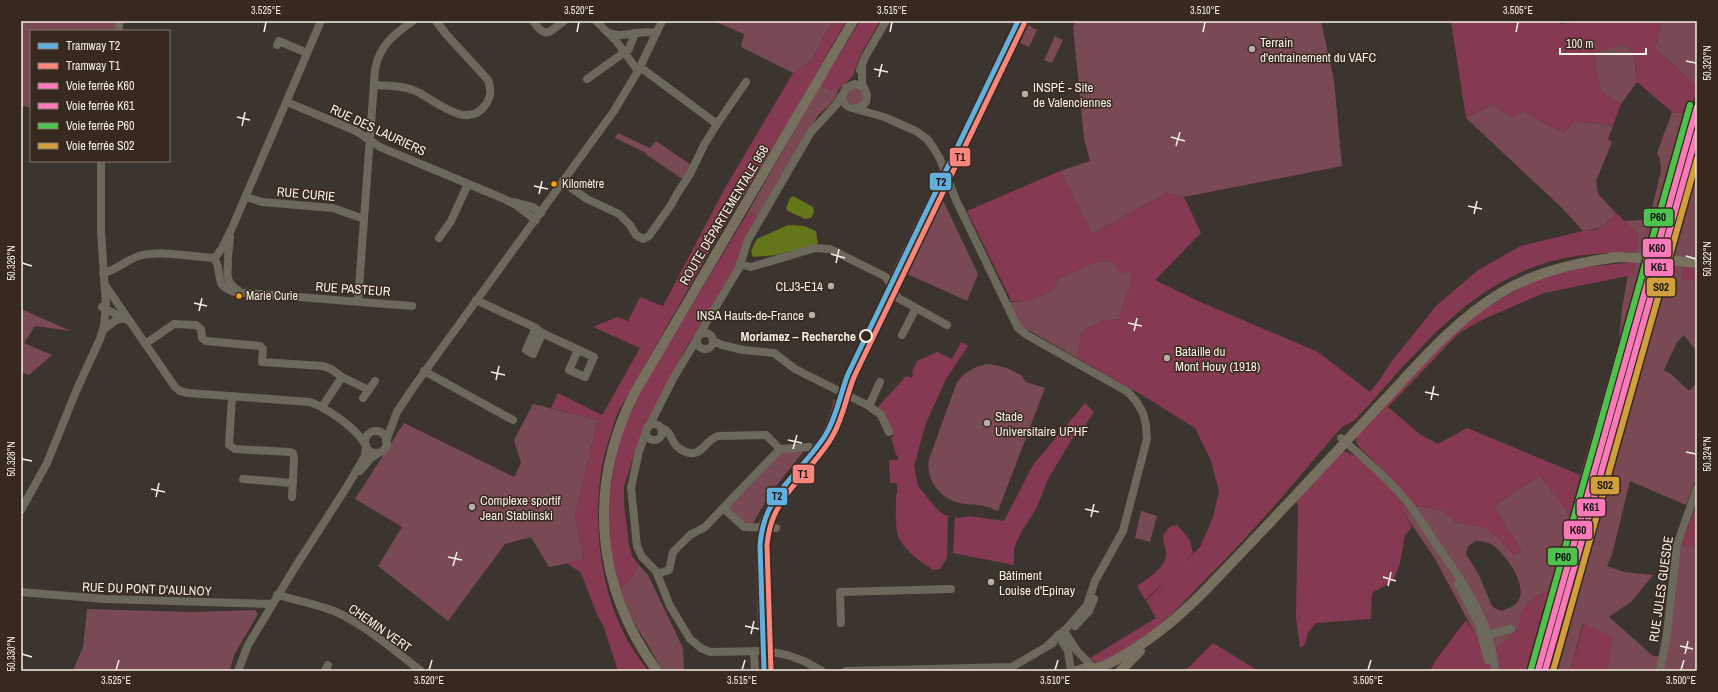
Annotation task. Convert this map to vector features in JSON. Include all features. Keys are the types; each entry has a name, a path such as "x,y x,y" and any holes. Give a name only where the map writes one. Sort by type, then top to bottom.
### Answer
{"main road":[{"name":"ROUTE DÉPARTEMENTALE 958","path":"657,671 640,646 623,612 613,583 606,552 603,516 604,494 610,458 620,424 637,388 853,21"},
{"path":"1120,671 1204,592 1343,440 1446,335 1478,308 1506,290 1540,275 1586,262 1618,257 1650,258 1697,263"},
{"path":"1076,671 1084,667 1097,669 1106,665 1130,652 1168,625"}],"street":[{"path":"217,258 246,197 321,21"},
{"path":"358,301 376,65 383,47 393,35 413,21"},
{"path":"374,85 400,86 412,89 446,109 461,114 473,114 484,107 489,96 490,89 488,80 436,21"},
{"path":"533,21 540,31 545,33 549,32 564,21"},
{"path":"596,21 639,69 717,124"},
{"path":"238,671 248,645 272,604 365,456 366,437 384,427 564,182 614,111 639,69 662,21"},
{"path":"822,671 796,657 767,651 710,652 696,645 687,635 673,611 657,574 642,557 637,546 631,492 638,456 647,430 658,406 740,264 747,242 811,132 836,105 846,88 856,78 865,57 886,21"},
{"path":"608,33 618,35 648,31 656,33"},
{"path":"587,79 631,47 635,33"},
{"path":"277,45 279,41 307,53"},
{"path":"862,66 863,87 874,108 884,117"},
{"path":"564,182 587,199 619,214 630,225 636,235 646,239 671,205 690,174 704,145 746,82"},
{"path":"851,84 858,84 863,87"},
{"path":"842,95 844,103 854,108 884,117 919,133 930,143 936,151 956,200 1018,328 1128,392 1136,401 1143,413 1146,425 1147,440 1123,531 1098,576 1091,609 1062,635 1012,667 846,671"},
{"path":"824,117 840,110 854,108 865,103 867,95"},
{"name":"RUE DES LAURIERS","path":"287,102 356,131 380,147 502,198 516,205 536,220"},
{"path":"92,354 105,308 100,218 101,162"},
{"path":"439,238 451,221 468,184"},
{"name":"RUE CURIE","path":"246,197 262,202 333,208 364,219"},
{"name":"RUE DES LAURIERS","path":"502,198 530,206 541,212"},
{"path":"232,228 228,260 228,281 235,289 244,293"},
{"path":"740,264 751,267 815,248 830,249 886,277 897,297 946,325"},
{"path":"103,273 112,271 134,258 146,254 217,258 225,253 228,260"},
{"path":"217,258 223,266 228,260"},
{"name":"RUE PASTEUR","path":"217,258 219,280 223,286 234,292 412,306"},
{"path":"21,510 47,463 103,331 105,284 103,273"},
{"path":"105,284 120,306 127,320 178,390 186,393 307,401 322,407 349,426 360,436 366,446 373,453 380,452"},
{"path":"476,300 578,350"},
{"path":"105,308 113,305 120,306"},
{"path":"105,308 127,320"},
{"path":"902,335 916,308"},
{"path":"687,356 703,348 709,348 712,338 710,323 712,312"},
{"path":"103,331 116,320 127,320"},
{"path":"145,344 173,325 196,325 201,328 202,338 206,341 260,346 262,349 262,365 323,366 369,390"},
{"path":"698,337 705,333 725,346 743,350 774,353 795,370 869,406 881,415 889,432"},
{"path":"698,337 698,344 703,348"},
{"path":"424,371 513,420"},
{"path":"322,407 342,377"},
{"path":"364,398 375,381"},
{"path":"869,406 880,382"},
{"path":"232,396 230,446 235,449 292,453 294,458 292,497"},
{"path":"348,485 370,459 385,448 386,441 400,406"},
{"path":"638,456 646,446 662,436 661,427 657,417 658,406"},
{"path":"647,430 653,424 661,427 668,431 677,447 693,453 698,452 714,437 718,436 766,435 780,449"},
{"path":"349,426 383,435 386,441"},
{"path":"647,430 649,438 655,441"},
{"path":"1343,440 1405,499 1419,517 1473,599 1486,635 1495,671"},
{"path":"657,574 669,570 673,552 690,535 705,527 780,449 809,447"},
{"path":"243,479 293,482"},
{"name":"RUE JULES GUESDE","path":"1660,671 1668,633 1677,545 1697,488"},
{"path":"723,508 744,527 776,528"},
{"path":"841,623 840,592 951,589"},
{"name":"RUE DU PONT D'AULNOY","path":"21,592 105,600 272,604"},
{"name":"CHEMIN VERT","path":"277,596 324,608 343,616 367,630 421,671"},
{"path":"1486,635 1511,629"},
{"path":"1062,635 1080,655 1097,669"},
{"path":"1062,635 1068,651 1071,671"},
{"path":"1486,635 1490,671"},
{"path":"754,651 754,671"},
{"path":"767,651 767,671"}],"shaded area":[{"path":"21,21 116,21 114,30 30,30 30,108 24,106 21,109"},
{"path":"832,21 812,60 793,73 741,47 744,34 716,22"},
{"path":"832,21 846,21 783,131 721,231 617,414 601,472 598,516 599,539 606,584 613,606 621,627 631,646 648,671 618,671 603,625 598,617 581,573 567,563 584,559 575,515 598,420 551,408 558,393 602,415 640,348 593,327 617,317 628,321 640,297 663,306 725,188 793,73 812,60"},
{"path":"860,21 880,21 860,56 853,76 838,90 835,88 830,90 820,86"},
{"path":"1077,21 1321,21 1334,80 1342,166 1184,197 1167,193 1092,234 1060,171 1090,161 1084,139 1073,26"},
{"path":"1451,21 1560,21 1561,24 1577,21 1662,21 1655,48 1697,87 1690,114 1672,112 1637,82 1634,53 1623,44 1595,52 1596,73 1602,91 1621,104 1613,126 1574,121 1564,133 1523,111 1512,117 1492,104 1466,118"},
{"path":"1662,21 1697,21 1697,87 1655,48"},
{"path":"1028,25 1037,30 1029,47 1020,43"},
{"path":"1055,36 1063,40 1052,63 1044,60"},
{"path":"1003,44 1007,46 968,128 963,126"},
{"path":"1623,44 1634,53 1637,82 1621,104 1602,92 1596,73 1595,51"},
{"path":"820,86 830,90 835,88 838,90 837,94 833,101 819,114 758,217 748,212"},
{"path":"855,87 861,90 864,96 861,102 855,105 849,102 846,96 849,90"},
{"path":"1492,104 1512,117 1523,111 1564,133 1574,121 1613,126 1608,139 1612,142 1596,181 1598,194 1616,213 1605,224 1583,231 1562,208 1466,118"},
{"path":"1672,112 1690,114 1589,479 1556,589 1536,596 1522,611 1519,628 1506,641 1483,657 1475,634 1435,559 1404,513 1415,506 1442,510 1456,522 1486,528 1501,540 1514,555 1521,551 1494,506 1540,475 1569,514 1619,341 1622,308 1628,275 1633,275 1639,235 1624,221 1642,220 1651,212 1661,171 1660,159 1657,153","holes":["1476,541 1491,544 1502,554 1513,568 1520,585 1521,592 1518,601 1510,608 1502,611 1492,606 1479,575 1466,554 1468,546"]},
{"path":"618,133 650,148 656,141 691,165 684,180 646,153 615,138"},
{"path":"1697,143 1697,268 1683,266 1681,280 1693,280 1697,283 1697,352 1684,335 1677,342 1664,370 1671,374 1689,391 1697,383 1697,476 1686,505 1630,481 1612,555 1607,566 1624,572 1653,575 1631,602 1609,617 1653,656 1659,656 1663,637 1674,544 1697,548 1697,671 1679,671 1670,669 1666,671 1608,671 1608,668 1583,623 1570,671 1545,671 1668,236 1672,238"},
{"path":"1060,171 1092,234 1167,193 1184,197 1201,233 1155,280 1196,300 1318,352 1370,392 1391,362 1436,306 1478,270 1521,246 1583,231 1595,230 1607,223 1616,213 1639,235 1637,252 1583,255 1565,258 1531,268 1501,282 1473,300 1423,345 1355,420 1342,427 1283,496 1225,560 1169,617 1140,642 1125,652 1110,659 1096,663 1090,658 1156,618 1146,601 1166,580 1145,600 1137,585 1150,577 1160,568 1163,563 1166,549 1163,537 1171,526 1177,525 1190,540 1193,553 1180,566 1200,547 1213,517 1219,491 1211,461 1195,428 1147,398 1077,358 1082,331 1102,321 1119,319 1131,280 1131,272 1120,273 1113,261 1095,262 1058,279 1051,292 1025,301 1010,301 1010,298 967,211"},
{"path":"934,186 938,188 896,276 891,274"},
{"path":"793,196 813,207 814,212 811,218 805,219 788,211 786,208 790,198"},
{"path":"941,196 978,274 967,301 905,273"},
{"path":"748,212 758,217 732,274 683,353 648,421 634,455 624,486 624,504 629,545 633,558 638,564 633,575 620,590 610,549 608,504 619,438 643,387"},
{"path":"788,225 804,226 816,231 818,244 776,255 753,257 751,251 757,239"},
{"path":"1113,261 1131,272 1131,280 1119,319 1102,321 1082,331 1077,358 1020,325 1007,302 1025,301 1051,292 1058,279 1095,262"},
{"path":"1635,262 1633,275 1544,293 1484,319 1459,333 1388,407 1421,435 1438,444 1467,428 1580,475 1569,515 1540,475 1494,506 1521,551 1514,555 1501,540 1486,528 1456,522 1442,510 1415,506 1356,442 1357,434 1458,328 1489,306 1534,280 1585,267"},
{"path":"1683,266 1697,268 1697,283 1693,280 1681,280"},
{"path":"21,309 71,331 35,326 24,343 52,355 29,375 21,372"},
{"path":"961,342 968,346 946,379 926,423 914,466 918,486 936,508 948,516 947,558 940,569 933,570 917,559 902,544 899,538 896,523 897,483 890,483 889,460 898,460 898,456 896,455 891,437 894,436 887,422 877,408 906,376 912,378 912,372 917,361 937,352 952,359"},
{"name":"Stade Universitaire UPHF","path":"990,364 1007,368 1021,375 1026,382 1045,388 998,511 982,506 957,502 942,495 933,483 928,467 929,459 957,382 972,369"},
{"path":"834,399 839,402 836,415 828,433 817,450 813,446 826,424"},
{"path":"1085,403 1094,412 1080,433 1072,439 1048,479 1036,509 1022,531 1014,548 1014,565 953,553 955,517 959,518 969,516 1004,521 1033,465"},
{"name":"Complexe sportif Jean Stablinski","path":"533,404 598,420 575,515 584,560 549,567 531,537 505,544 448,621 378,566 402,527 355,499 404,423 514,477 521,463 514,440"},
{"path":"810,449 815,453 779,496 764,524 758,524 769,501"},
{"path":"804,451 769,495 752,525 747,525 726,509 780,452"},
{"path":"1341,451 1358,458 1387,485 1409,510 1404,513 1412,527 1405,535 1400,563 1393,581 1372,593 1371,619 1316,623 1308,633 1305,644 1300,648 1296,617 1298,507 1296,500"},
{"path":"1697,503 1697,548 1681,545"},
{"path":"1141,511 1157,516 1150,542 1135,538"},
{"path":"756,545 761,545 762,598 757,598"},
{"path":"638,564 648,575 683,648 684,671 663,671 631,617 620,590 633,575"},
{"path":"1556,589 1533,671 1430,671 1436,660 1466,620 1475,634 1483,656 1506,641 1519,628 1522,611 1536,596"},
{"path":"757,600 762,600 764,631 758,631"},
{"path":"87,609 193,612 255,610 258,614 234,655 230,671 73,671 83,647"},
{"path":"1584,623 1613,637 1608,671 1570,671"},
{"path":"1213,643 1252,667 1257,671 1185,671"}],"tram line":[{"name":"T2","path":"764,671 760,545 762,528 766,516 780,492 812,454 830,427 848,374 1018,21"},
{"name":"T1","path":"771,671 767,545 769,530 773,519 786,495 818,457 836,430 854,377 1024,24"}],"rail line":[{"name":"P60","path":"1531,669 1690,105"},
{"name":"K60","path":"1538,671 1697,107"},
{"name":"K61","path":"1545,671 1697,133"},
{"name":"S02","path":"1553,671 1697,159"}],"place":[{"name":"Terrain d'entrainement du VAFC","path":"1252,49"},
{"name":"INSPÉ - Site de Valenciennes","path":"1025,94"},
{"name":"Kilomètre","path":"554,184"},
{"name":"CLJ3-E14","path":"831,286"},
{"name":"Marie Curie","path":"239,296"},
{"name":"INSA Hauts-de-France","path":"812,315"},
{"name":"Moriamez – Recherche","path":"866,336"},
{"name":"Bataille du Mont Houy (1918)","path":"1167,358"},
{"name":"Stade Universitaire UPHF","path":"987,423"},
{"name":"Complexe sportif Jean Stablinski","path":"472,507"},
{"name":"Bâtiment Louise d'Epinay","path":"991,582"}]}
